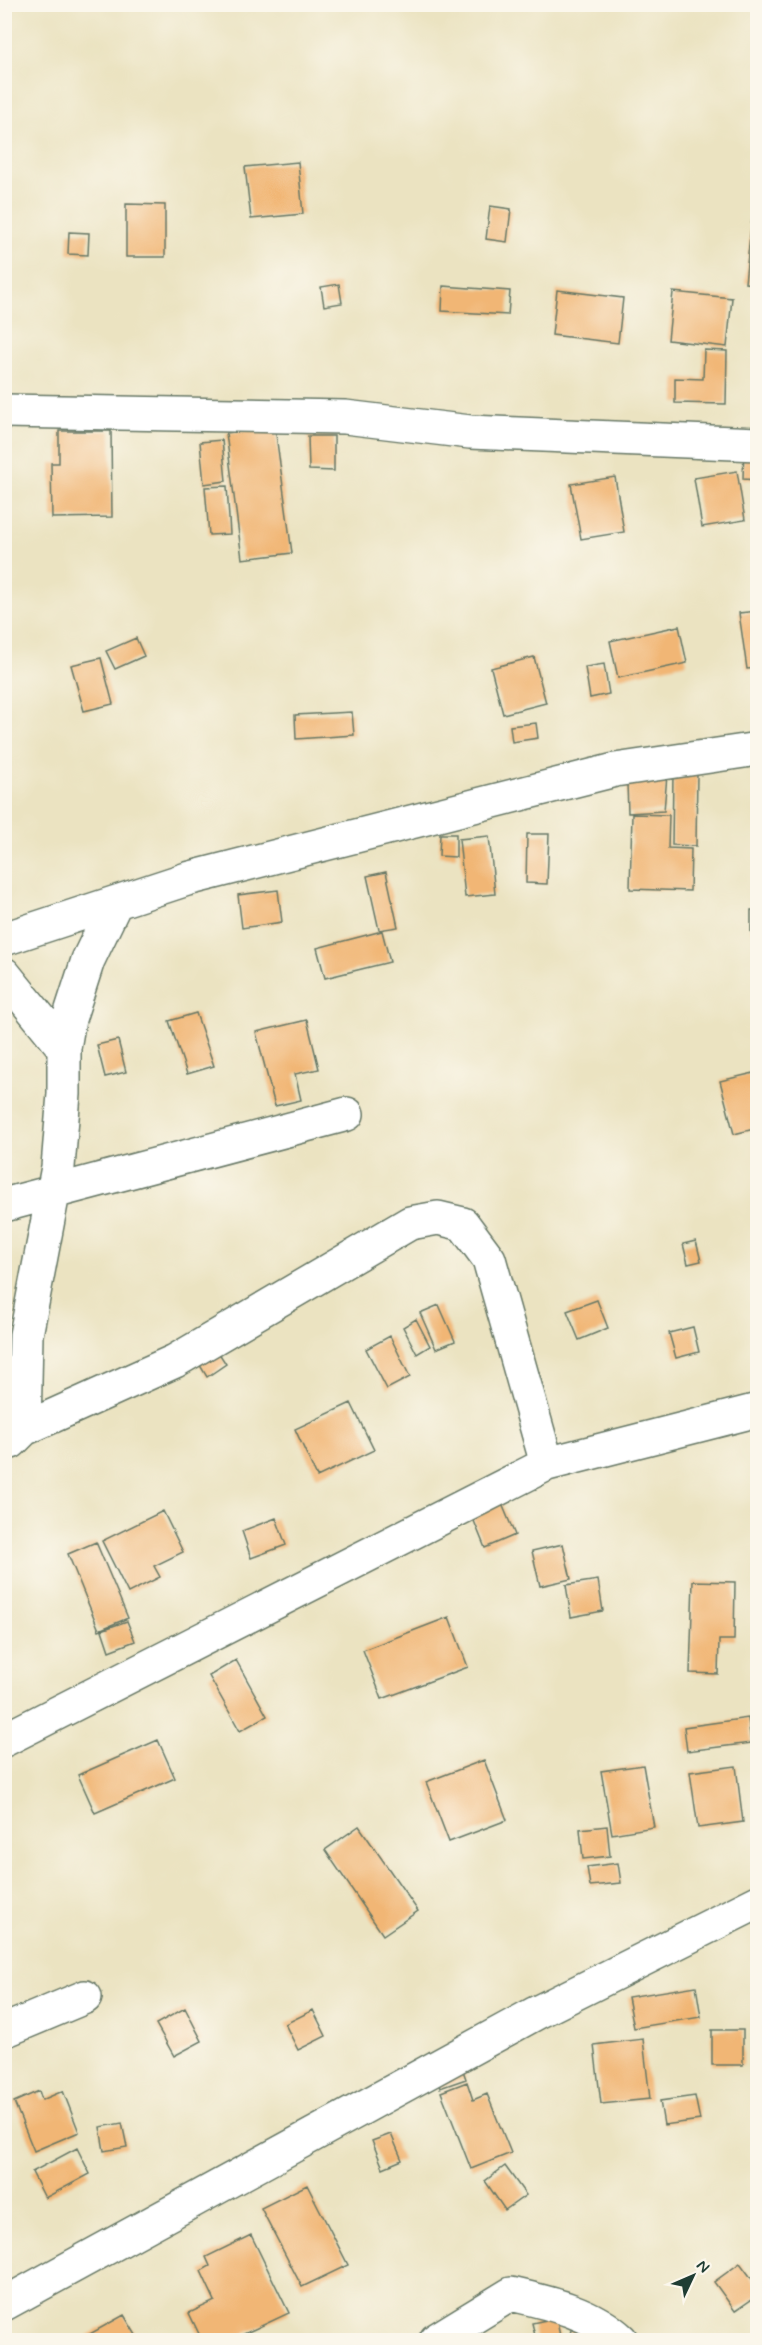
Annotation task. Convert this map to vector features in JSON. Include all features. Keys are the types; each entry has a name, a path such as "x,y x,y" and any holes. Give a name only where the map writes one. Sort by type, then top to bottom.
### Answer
{"street":[{"path":"4,411 345,417 470,432 758,444"},
{"path":"4,939 187,879 615,770 754,754"},
{"path":"11,1437 26,1335 58,1167 64,1094 64,1048 69,1019 88,960 115,904"},
{"path":"4,974 64,1048"},
{"path":"4,1205 347,1114"},
{"path":"11,1437 175,1361 410,1223 438,1218 463,1224 489,1259 547,1464"},
{"path":"4,1740 547,1464 758,1410"},
{"path":"4,2304 536,2013 758,1902"},
{"path":"4,2031 85,1997"},
{"path":"436,2340 511,2294 564,2307 610,2330 621,2340"}],"building":[{"path":"298,162 303,214 251,219 245,167"},
{"path":"126,204 165,205 165,257 126,257"},
{"path":"490,206 511,209 507,242 486,239"},
{"path":"753,208 758,209 758,284 745,283"},
{"path":"69,232 89,233 88,255 68,254"},
{"path":"339,284 342,303 324,306 321,287"},
{"path":"443,286 510,291 508,315 442,311"},
{"path":"557,290 623,298 618,343 552,335"},
{"path":"673,292 732,298 727,347 668,340"},
{"path":"704,350 727,351 726,404 675,403 675,378 703,379"},
{"path":"275,427 292,553 242,559 226,433"},
{"path":"59,431 111,431 112,517 52,518 51,463 59,463"},
{"path":"308,436 334,436 334,471 309,470"},
{"path":"222,440 226,481 204,484 200,442"},
{"path":"744,445 758,446 758,480 743,479"},
{"path":"737,471 745,520 702,527 694,478"},
{"path":"615,477 624,532 581,539 571,484"},
{"path":"227,486 230,534 209,535 205,487"},
{"path":"758,611 758,668 747,669 739,613"},
{"path":"679,626 687,663 618,678 610,641"},
{"path":"136,638 144,656 115,669 106,651"},
{"path":"534,657 546,703 503,714 491,668"},
{"path":"101,658 113,704 84,711 71,665"},
{"path":"604,664 609,694 590,698 585,667"},
{"path":"352,712 354,735 296,739 295,715"},
{"path":"536,723 538,738 512,742 510,726"},
{"path":"673,773 697,773 696,846 672,845"},
{"path":"667,775 664,811 628,813 627,783"},
{"path":"632,814 669,815 668,848 691,849 690,891 630,889"},
{"path":"440,834 456,834 456,857 439,856"},
{"path":"527,834 549,834 547,884 526,883"},
{"path":"489,836 495,894 465,897 459,839"},
{"path":"386,872 398,927 379,930 367,876"},
{"path":"278,890 282,922 242,928 238,895"},
{"path":"751,910 758,910 758,931 751,932"},
{"path":"382,931 390,962 325,978 317,948"},
{"path":"196,1013 214,1066 187,1074 169,1021"},
{"path":"307,1020 319,1069 295,1074 301,1100 275,1106 256,1032"},
{"path":"118,1040 126,1072 105,1077 97,1045"},
{"path":"758,1072 758,1128 734,1134 720,1081"},
{"path":"696,1241 701,1261 688,1264 683,1244"},
{"path":"597,1300 608,1328 579,1340 567,1311"},
{"path":"439,1305 455,1341 436,1349 420,1313"},
{"path":"416,1319 430,1346 417,1354 403,1327"},
{"path":"693,1327 699,1352 676,1358 669,1333"},
{"path":"390,1336 410,1377 387,1389 366,1349"},
{"path":"217,1350 226,1364 207,1377 198,1362"},
{"path":"351,1403 374,1450 317,1477 295,1429"},
{"path":"500,1499 515,1535 485,1548 470,1511"},
{"path":"163,1511 183,1552 154,1566 160,1577 128,1593 102,1541"},
{"path":"276,1518 286,1545 251,1558 242,1531"},
{"path":"96,1542 128,1618 99,1630 68,1554"},
{"path":"563,1544 571,1579 540,1586 532,1551"},
{"path":"598,1580 603,1611 571,1617 566,1585"},
{"path":"693,1581 735,1582 734,1640 719,1640 718,1674 690,1673"},
{"path":"449,1617 468,1667 382,1699 363,1650"},
{"path":"127,1621 135,1641 109,1651 102,1630"},
{"path":"236,1660 267,1716 240,1731 209,1676"},
{"path":"4,1696 10,1709 4,1711"},
{"path":"748,1718 751,1743 687,1751 684,1727"},
{"path":"158,1740 175,1778 95,1813 78,1775"},
{"path":"484,1760 507,1820 449,1842 426,1782"},
{"path":"643,1765 654,1827 612,1834 601,1771"},
{"path":"736,1766 743,1822 698,1828 690,1772"},
{"path":"359,1826 418,1911 383,1935 325,1850"},
{"path":"607,1826 610,1856 583,1859 580,1829"},
{"path":"618,1863 621,1883 590,1886 587,1867"},
{"path":"696,1986 701,2017 634,2028 628,1997"},
{"path":"185,2008 202,2041 174,2056 156,2024"},
{"path":"313,2010 326,2036 298,2050 285,2024"},
{"path":"712,2030 743,2030 743,2065 712,2065"},
{"path":"643,2039 650,2099 601,2104 594,2045"},
{"path":"460,2062 466,2079 440,2088 435,2071"},
{"path":"467,2082 473,2100 487,2094 511,2153 471,2169 441,2092"},
{"path":"39,2091 42,2100 63,2091 79,2132 34,2151 14,2102"},
{"path":"695,2096 700,2120 664,2125 660,2101"},
{"path":"122,2123 127,2147 104,2151 100,2127"},
{"path":"391,2134 402,2160 383,2168 372,2141"},
{"path":"77,2148 90,2174 45,2198 32,2172"},
{"path":"505,2166 526,2195 505,2210 485,2181"},
{"path":"307,2185 348,2265 302,2287 261,2208"},
{"path":"251,2235 289,2313 231,2340 202,2340 189,2313 215,2301 201,2271 210,2266 206,2257"},
{"path":"740,2263 758,2287 758,2295 735,2311 714,2282"},
{"path":"124,2315 139,2340 91,2340 88,2335"},
{"path":"556,2318 561,2340 536,2340 532,2323"},
{"path":"573,2322 587,2326 584,2340 569,2338"}]}
